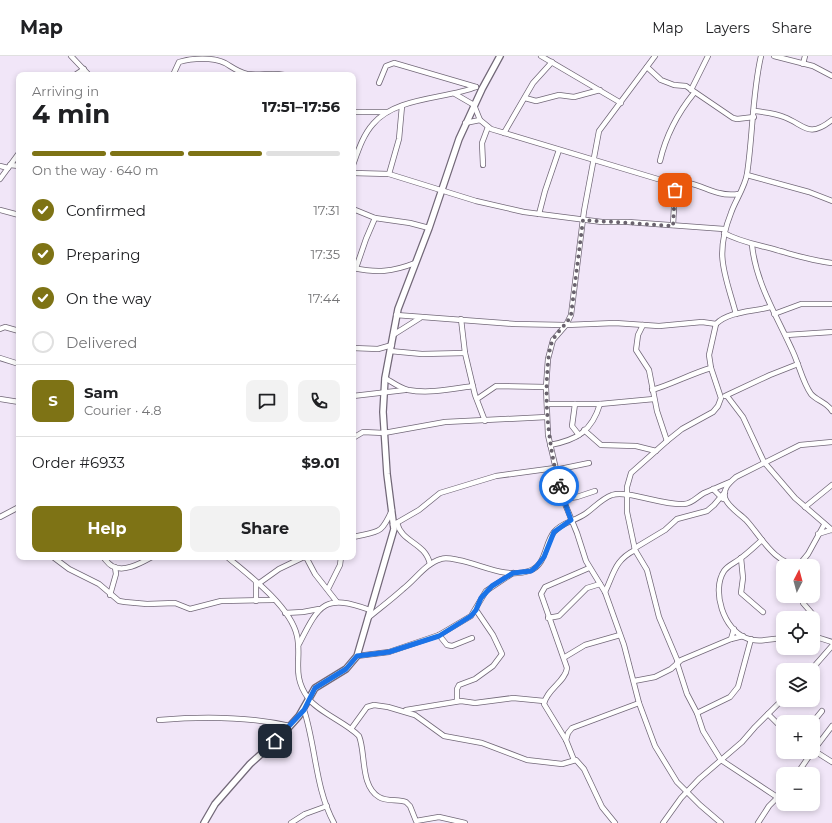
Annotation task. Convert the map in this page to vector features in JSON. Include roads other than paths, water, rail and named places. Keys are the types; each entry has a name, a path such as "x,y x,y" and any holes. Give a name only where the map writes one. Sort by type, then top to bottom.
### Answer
{"street":[{"path":"70,56 86,72"},
{"path":"204,823 215,804 250,764 290,726 304,710 308,699 315,688 346,669 357,656 394,533 395,524 392,510 384,433 384,393 385,378 391,351 396,315 400,300 429,228 465,123 474,105 479,88 500,56"},
{"path":"541,56 621,103"},
{"path":"655,56 599,131 583,220 571,315 566,325 556,335 550,349 546,387 547,417 550,445 563,499 589,568 605,592 620,635 639,704 655,746 670,773 686,792 721,823"},
{"path":"660,161 669,130 693,92 708,56"},
{"path":"736,314 721,260 724,231 747,176 754,117 756,78 762,56"},
{"path":"774,56 821,69 832,76"},
{"path":"803,64 805,56"},
{"path":"174,72 179,62 196,59 223,62 242,72"},
{"path":"504,133 533,83 552,62"},
{"path":"379,83 386,66 394,63 479,88"},
{"path":"648,67 661,80 674,85 684,86 733,118 754,117"},
{"path":"80,72 84,69"},
{"path":"356,112 386,112 428,98 455,94 479,88"},
{"path":"525,98 536,101 559,95 574,97 600,90"},
{"path":"455,94 474,105 480,120 488,127 661,180 673,187 675,190 673,226"},
{"path":"389,174 399,139 402,106"},
{"path":"754,111 786,117 804,128 816,130 831,123"},
{"path":"356,157 363,138 372,125 386,112"},
{"path":"465,123 480,120"},
{"path":"483,165 482,144 488,127"},
{"path":"539,214 545,191 560,150"},
{"path":"0,179 16,157"},
{"path":"0,166 16,166"},
{"path":"356,173 389,174 489,205 539,214 583,220 724,231 752,244 797,257 832,263"},
{"path":"747,176 809,192 832,201"},
{"path":"673,187 678,184 692,184 718,193 739,194"},
{"path":"356,209 375,218 410,222 429,228"},
{"path":"0,210 16,214"},
{"path":"356,265 375,218"},
{"path":"752,244 756,270 770,307 786,335 812,395 830,405 832,411"},
{"path":"356,268 384,272 398,270 415,263"},
{"path":"774,314 801,304 832,304"},
{"path":"770,307 736,314 724,318 716,324 710,355 711,368 721,398 718,406 713,412 667,440 631,473 627,487 627,495 628,516 635,549 647,570 659,617 678,662 687,694 697,713 703,731 721,760 776,796"},
{"path":"396,315 420,318 461,319 494,323 566,325 615,323 665,326 702,322 716,324"},
{"path":"393,335 420,318"},
{"path":"461,319 465,353 473,386 485,420"},
{"path":"643,325 638,335 636,350 649,370 654,399 667,440"},
{"path":"0,328 5,327 16,330"},
{"path":"786,335 832,332"},
{"path":"356,348 382,349 422,354 465,353"},
{"path":"382,349 391,351"},
{"path":"0,358 16,363"},
{"path":"721,398 774,373 798,364"},
{"path":"652,390 671,384 691,374 711,368"},
{"path":"385,378 406,390"},
{"path":"356,396 406,390 433,391 473,386"},
{"path":"477,399 496,386 546,387"},
{"path":"727,396 743,417 764,462 794,498 831,530"},
{"path":"0,399 16,402"},
{"path":"547,404 600,404 654,399"},
{"path":"575,404 572,426 579,435"},
{"path":"550,445 567,442 579,435 594,420 600,404"},
{"path":"356,436 364,432 384,433 445,422 547,417"},
{"path":"584,430 601,445 636,446 656,451"},
{"path":"617,494 646,500 683,504 692,502 764,462 800,445 832,442"},
{"path":"770,469 771,459"},
{"path":"395,524 419,510 440,492 496,476 555,469 589,463"},
{"path":"605,592 622,557 665,530 677,519 707,511 721,498 730,482"},
{"path":"805,507 832,485"},
{"path":"368,618 404,589 430,564 446,558 477,564 503,572 513,573 531,571 544,557 554,532 571,520 585,514 607,498 617,494 627,487"},
{"path":"713,489 748,522 762,540 783,559"},
{"path":"563,499 577,497 595,491"},
{"path":"725,492 727,503"},
{"path":"0,517 16,510"},
{"path":"356,535 380,531 384,527 392,510"},
{"path":"395,524 401,534 422,548 428,556 430,564"},
{"path":"804,559 824,525"},
{"path":"818,534 831,530"},
{"path":"762,540 741,558 726,568 719,587 720,605 734,629 743,636 751,639 776,638"},
{"path":"741,558 743,578 741,593 763,612"},
{"path":"58,560 69,569 99,584 110,595 125,602 147,604 176,603 190,609 221,601 273,600"},
{"path":"107,560 115,567 122,568 133,566 146,560"},
{"path":"230,560 257,583 286,613 297,634 297,671 302,687 308,699 338,723 351,729 359,736 363,745 368,780 372,790 378,797 406,802 410,806 416,821 439,818 465,823"},
{"path":"257,583 279,569 298,560"},
{"path":"307,560 315,574 337,602"},
{"path":"328,589 341,560"},
{"path":"110,595 116,574 115,567"},
{"path":"116,574 122,568"},
{"path":"589,568 545,587 541,594 548,618 565,657 567,672 554,685 544,701 546,708 566,740 574,760 580,763 598,800 615,823"},
{"path":"357,656 389,652 439,636 471,616 476,610 478,602 486,591 513,573"},
{"path":"256,601 257,583"},
{"path":"548,618 559,616 587,588 600,584"},
{"path":"286,613 302,612 320,608 329,603 337,602 354,604 370,610"},
{"path":"803,603 810,611"},
{"path":"298,646 316,612 320,608"},
{"path":"457,701 457,689 459,685 475,679 493,666 502,654 493,635 476,610"},
{"path":"731,640 734,629"},
{"path":"565,657 585,644 620,635"},
{"path":"439,636 447,645 452,646 472,638"},
{"path":"634,682 655,677 671,669 678,662 743,636"},
{"path":"820,638 832,642"},
{"path":"697,713 730,697 738,687 751,639"},
{"path":"818,663 832,646"},
{"path":"351,729 364,709 370,705 405,710 457,701 475,703 513,698 544,701"},
{"path":"566,740 568,733 572,728 639,704"},
{"path":"663,823 686,792 742,742 776,706"},
{"path":"304,710 312,738 320,785 334,823"},
{"path":"405,710 421,719 438,732 450,738 482,743 523,759 539,763 562,764 574,760"},
{"path":"819,715 822,711"},
{"path":"768,714 776,722"},
{"path":"159,720 190,717 233,718 266,721 290,726"},
{"path":"820,742 832,726"},
{"path":"820,755 832,762"},
{"path":"771,793 772,802"},
{"path":"758,823 776,797"},
{"path":"291,823 305,814 327,806"}]}
